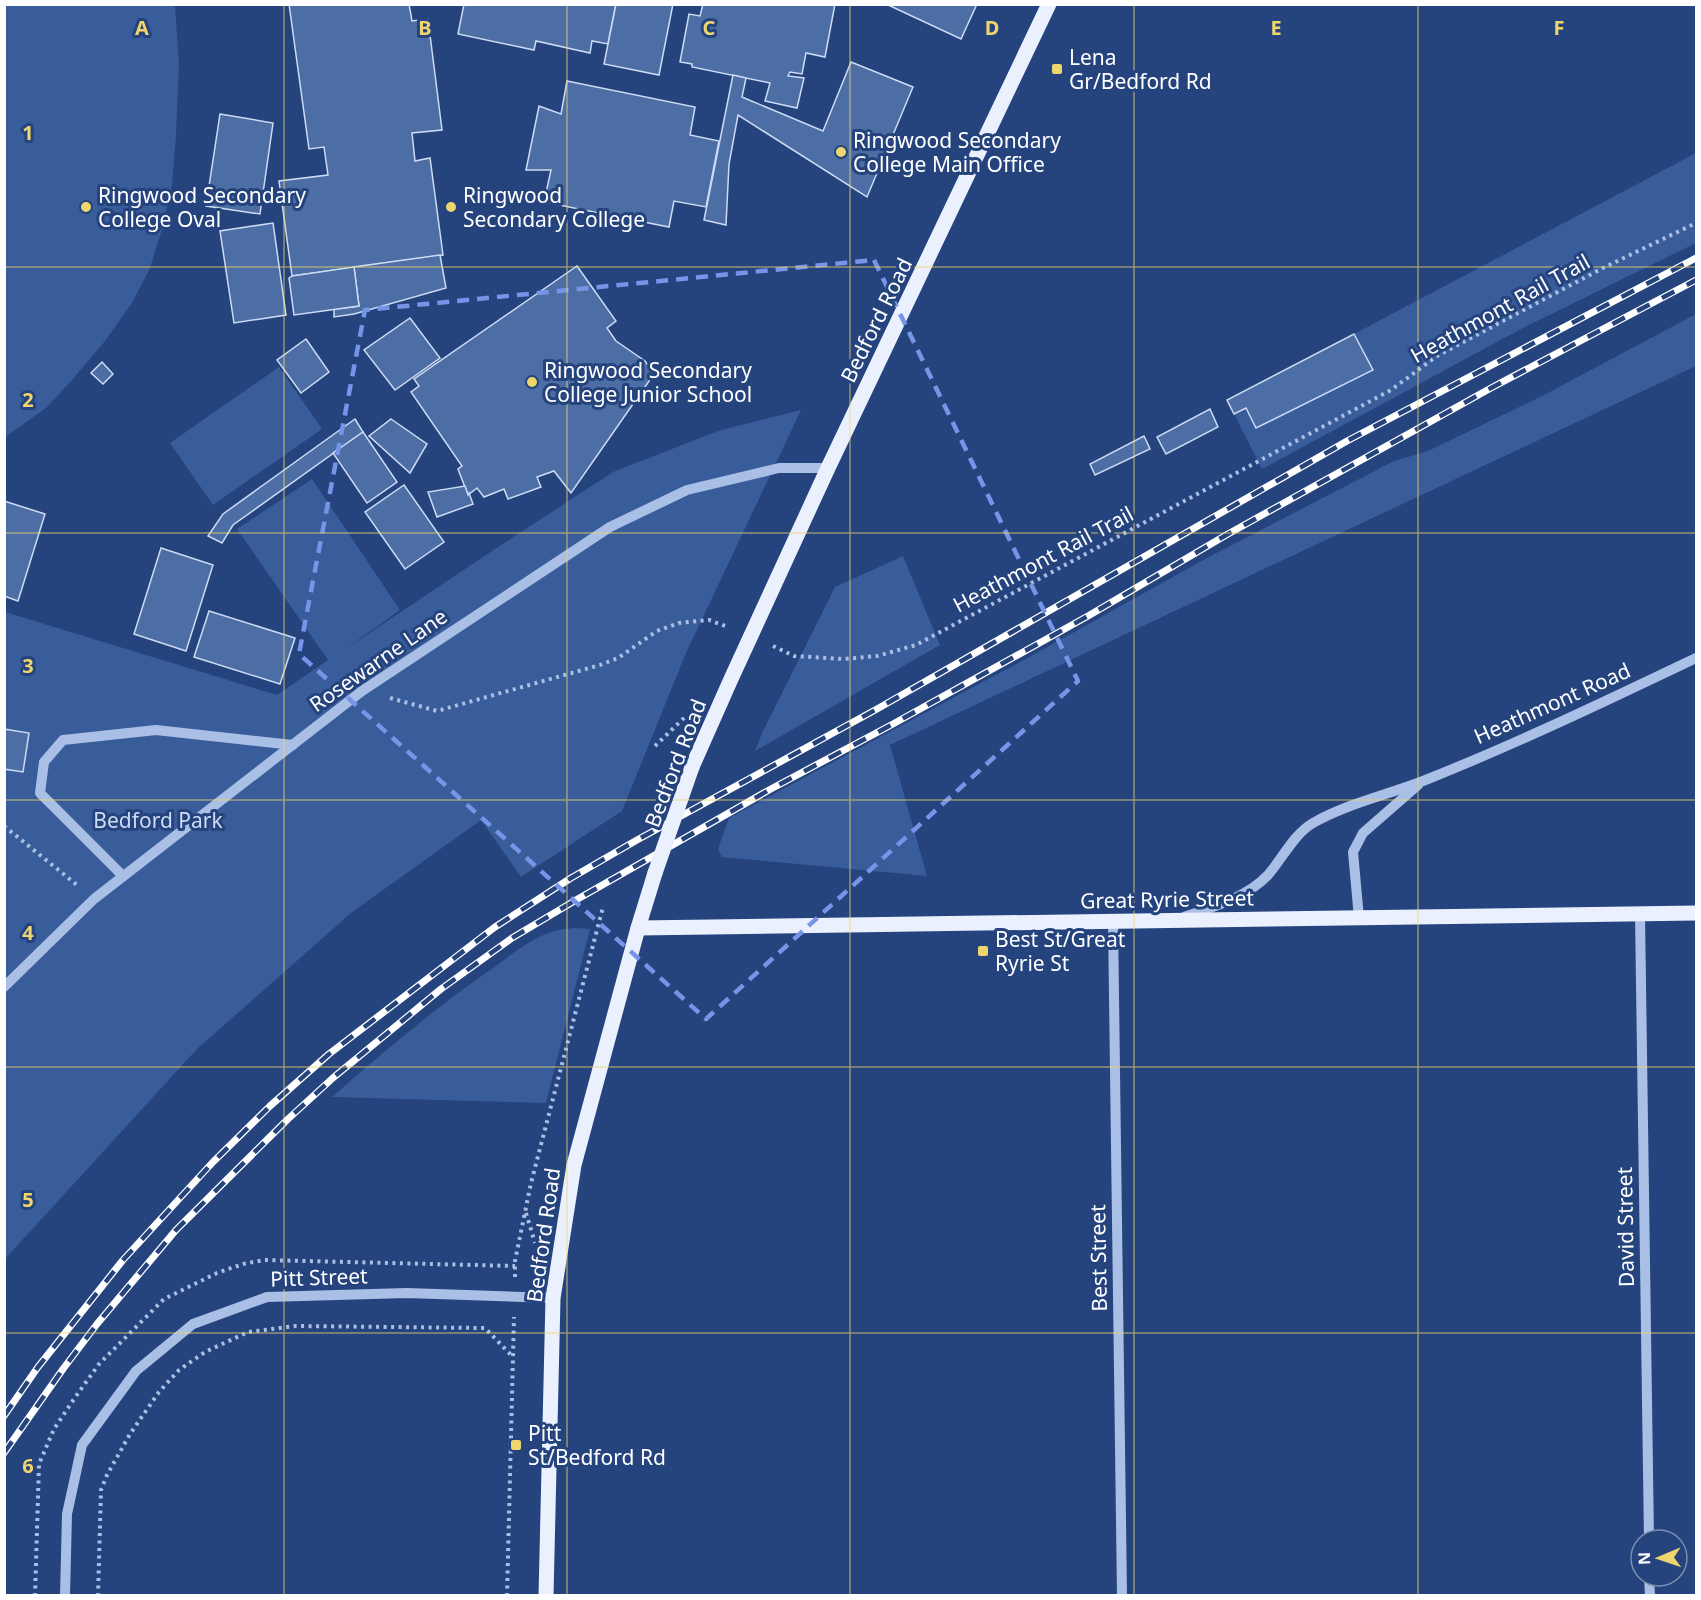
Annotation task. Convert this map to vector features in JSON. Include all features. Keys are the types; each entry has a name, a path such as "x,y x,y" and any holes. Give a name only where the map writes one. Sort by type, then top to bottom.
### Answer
{"main road":[{"name":"Bedford Road","path":"546,1596 553,1298 574,1165 655,873 692,767 751,636 828,468 1049,4"},
{"name":"Great Ryrie Street","path":"638,928 1696,913"}],"street":[{"name":"Rosewarne Lane","path":"4,987 94,899 362,691 610,527 687,490 779,468 828,468"},
{"name":"Heathmont Road","path":"1177,920 1238,897 1267,876 1311,824 1423,781 1586,710 1696,658"},
{"path":"123,876 40,793 44,762 63,740 156,730 293,745"},
{"name":"Heathmont Road","path":"1359,918 1353,852 1363,833 1423,781"},
{"name":"David Street","path":"1640,914 1649,1528"},
{"name":"Best Street","path":"1113,921 1122,1596"},
{"name":"Pitt Street","path":"65,1596 67,1514 82,1445 136,1371 193,1324 267,1297 406,1293 553,1298"}],"path":[{"name":"Heathmont Rail Trail","path":"362,691 437,711 600,665 618,658 657,631 679,623 709,620 794,656 844,659 877,656 916,645 1391,390 1437,356 1601,269 1696,223"},
{"path":"4,826 94,899"},
{"path":"507,1596 515,1266 531,1183 603,908"},
{"path":"35,1596 39,1464 54,1429 99,1364 164,1299 217,1273 264,1260 515,1266"},
{"path":"98,1596 101,1490 106,1475 130,1434 159,1392 179,1370 205,1353 248,1332 296,1326 485,1328 513,1357"}],"highlighted area":[{"path":"874,260 1078,681 706,1019 299,654 365,310"}],"green space":[{"name":"Ringwood Secondary College Oval","path":"4,5 175,5 179,65 172,185 150,268 132,303 105,341 73,379 46,408 5,437"},
{"path":"1696,153 1696,243 1521,329 1262,469 1234,414 1246,408 1256,428 1372,371 1354,334"},
{"path":"1696,314 1696,366 890,745 927,876 722,857 718,849 729,818 1033,655 1205,559 1394,461 1428,451 1544,395"},
{"path":"279,367 322,429 213,505 170,443"},
{"name":"Bedford Park","path":"801,410 686,653 622,811 521,877 481,820 351,913 197,1049 5,1259 5,612 277,695 328,660 237,529 312,479 400,610 344,650 613,472 718,431"},
{"path":"903,556 940,645 755,751 835,587"},
{"path":"575,928 590,929 546,1103 332,1097 429,1015 520,948 548,933"}],"building":[{"path":"289,4 409,4 412,21 428,19 442,130 412,133 415,161 430,158 443,255 292,276 279,181 328,175 324,147 309,149"},
{"path":"464,4 616,4 608,44 592,41 590,53 536,41 534,50 458,34"},
{"path":"616,4 673,4 659,75 604,64"},
{"path":"703,4 835,4 825,57 806,53 802,74 790,72 788,76 804,78 797,108 765,101 770,83 692,67 692,64 680,62 689,14 700,16"},
{"path":"886,4 977,4 961,39"},
{"name":"Ringwood Secondary College Main Office","path":"851,62 913,87 867,197 738,115 729,164 726,225 704,220 733,75 746,78 742,97 823,131"},
{"path":"567,81 695,107 690,135 719,141 706,207 674,201 669,227 544,202 551,170 526,170 539,106 561,114"},
{"path":"220,114 273,123 260,214 206,206"},
{"path":"273,223 286,315 234,323 220,231"},
{"path":"440,255 446,288 354,314 334,317 334,309 359,306 354,267"},
{"name":"Ringwood Secondary College Junior School","path":"577,266 616,321 607,328 616,341 645,361 654,374 571,493 554,471 537,477 541,487 508,499 504,489 484,497 477,488 468,495 458,469 462,466 411,392 419,386 414,379"},
{"path":"354,267 359,306 294,315 289,278"},
{"path":"410,318 440,358 395,390 364,350"},
{"path":"1354,334 1373,370 1256,428 1246,408 1234,414 1227,400"},
{"path":"306,339 329,372 301,393 277,360"},
{"path":"102,362 113,374 103,384 91,373"},
{"path":"1210,409 1218,427 1166,454 1157,437"},
{"path":"355,419 363,432 233,525 222,543 208,536 223,514"},
{"path":"391,419 427,444 410,473 369,436"},
{"path":"363,432 397,482 367,503 333,453"},
{"path":"1144,436 1150,449 1095,475 1090,464"},
{"path":"404,485 444,542 405,569 365,512"},
{"path":"465,486 473,504 437,517 428,492"},
{"path":"4,501 45,514 18,601 4,596"},
{"path":"161,548 213,565 186,651 134,634"},
{"path":"209,611 295,638 280,684 194,657"},
{"path":"4,729 29,733 23,772 4,769"}],"railway":[{"path":"4,1416 38,1367 123,1260 213,1162 270,1106 329,1054 495,927 571,878 637,840 877,709 1347,441 1696,258"},
{"path":"4,1453 97,1324 176,1230 288,1119 334,1077 441,989 512,938 769,790 1088,616 1228,534 1491,388 1696,280"}],"place":[{"name":"Lena Gr/Bedford Rd","path":"1057,69"},
{"name":"Ringwood Secondary College Main Office","path":"841,152"},
{"name":"Ringwood Secondary College Oval","path":"86,207"},
{"name":"Ringwood Secondary College","path":"451,207"},
{"name":"Ringwood Secondary College Junior School","path":"532,382"},
{"name":"Best St/Great Ryrie St","path":"983,951"},
{"name":"Pitt St/Bedford Rd","path":"516,1445"}]}
